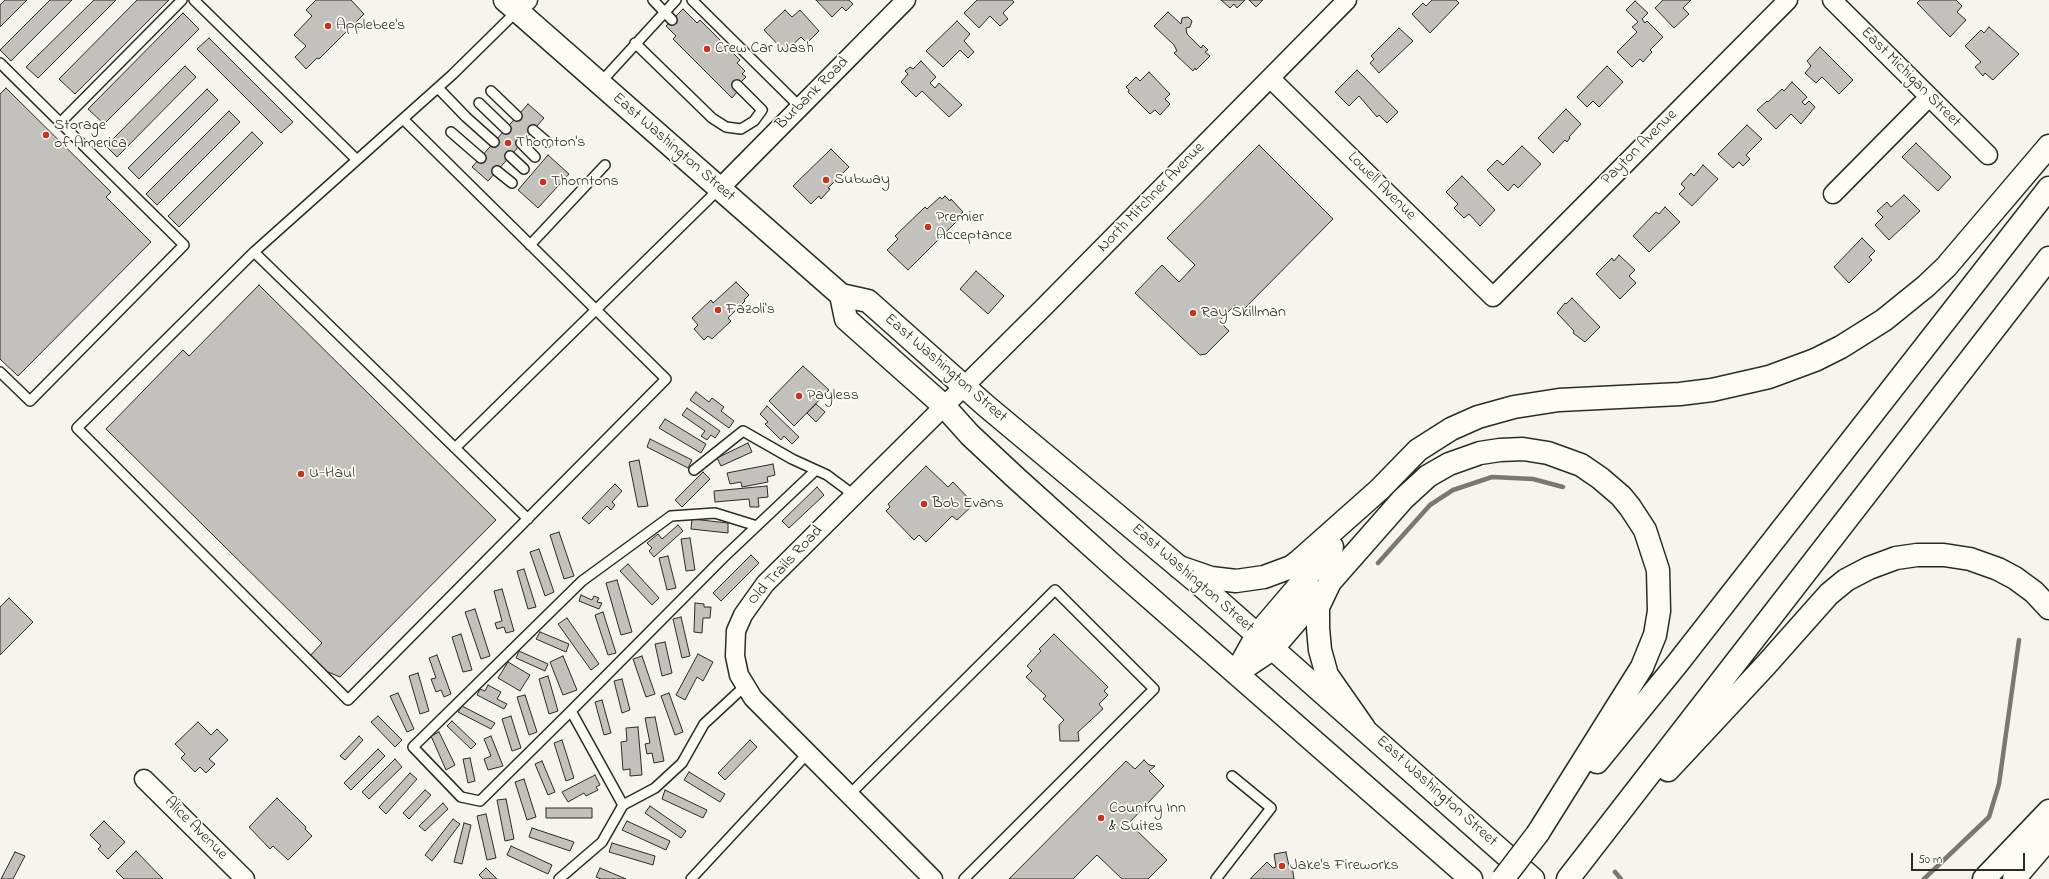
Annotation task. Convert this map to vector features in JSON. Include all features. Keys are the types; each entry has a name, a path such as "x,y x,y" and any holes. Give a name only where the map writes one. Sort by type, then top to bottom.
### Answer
{"main road":[{"name":"East Washington Street","path":"517,3 600,83 841,295 868,301 954,396 970,434 1046,506 1471,879"},
{"path":"1179,567 1211,578 1236,581 1250,580 1276,573 1299,561 1380,489 1418,450 1464,422 1497,411 1559,400 1680,394 1712,390 1769,377 1803,366 1828,354 1884,320 1926,286 1946,267 2049,146"},
{"path":"1503,879 1538,833 1677,664 2049,188"},
{"path":"1573,873 2049,258"},
{"name":"East Washington Street","path":"841,295 846,319 954,396 1179,567 1364,728 1533,879"},
{"path":"1264,642 1330,582 1403,499 1420,482 1448,464 1480,453 1523,449 1548,453 1570,460 1600,478 1630,506 1645,530 1658,570 1659,611 1655,635 1636,678 1538,833"},
{"path":"1236,673 1264,642 1380,489"},
{"path":"1573,873 1765,666 1821,602 1837,587 1854,576 1886,561 1906,556 1936,555 1960,557 1988,565 2015,578 2034,592 2049,608"},
{"path":"1330,582 1318,607 1320,650 1327,675 1364,728"},
{"path":"1984,879 2049,811"},
{"path":"2014,879 2049,838"}],"street":[{"name":"Burbank Road","path":"720,188 906,0"},
{"name":"North Mitchner Avenue","path":"954,396 1347,0"},
{"name":"Payton Avenue","path":"1493,297 1788,0"},
{"name":"East Michigan Street","path":"1832,0 1988,155"},
{"name":"Lowell Avenue","path":"1270,78 1493,297"},
{"path":"1833,194 1929,97"},
{"name":"Old Trails Road","path":"933,879 753,698 739,675 734,649 736,631 742,615 765,584 954,396"},
{"name":"Alice Avenue","path":"144,779 245,879"}],"lane":[{"path":"60,123 182,0"},
{"path":"652,0 672,20"},
{"path":"600,83 676,0"},
{"path":"692,0 800,107"},
{"path":"201,2 356,159"},
{"path":"403,119 666,379 348,700 77,428 254,252 356,159 438,88 517,3"},
{"path":"635,43 712,118 726,127 741,129 754,121 762,110 738,85"},
{"path":"0,63 184,245 30,402 0,372"},
{"path":"438,88 466,117 494,142"},
{"path":"492,91 518,116"},
{"path":"479,103 506,129"},
{"path":"533,130 547,142"},
{"path":"451,132 480,158"},
{"path":"522,143 535,157"},
{"path":"510,156 524,169"},
{"path":"530,245 605,165"},
{"path":"497,171 512,184"},
{"path":"455,448 720,188"},
{"path":"254,252 528,518"},
{"path":"694,470 743,430 792,459 827,475 854,496"},
{"path":"757,526 715,513 671,516 582,581 413,747 461,797 480,800 757,526 816,470"},
{"path":"849,795 1054,590 1154,689 964,879"},
{"path":"559,879 602,842 622,805 655,788 682,763 704,724 746,685"},
{"path":"571,711 622,805"},
{"path":"691,879 808,754"},
{"path":"1216,879 1271,808 1232,776"}],"building":[{"path":"5,0 27,0 0,27 0,5"},
{"path":"50,0 72,0 11,61 0,50"},
{"path":"94,0 116,0 38,78 26,67"},
{"path":"137,0 169,0 75,94 59,79"},
{"name":"Applebee's","path":"316,0 351,0 364,14 319,59 317,58 306,69 295,57 306,46 294,35 312,16 306,10"},
{"path":"816,0 849,0 853,4 846,11 842,7 832,17"},
{"path":"977,0 1012,0 1014,2 1003,13 1008,19 1000,26 990,16 979,28 964,13"},
{"path":"1221,0 1245,0 1237,8 1234,4 1230,8"},
{"path":"1249,0 1263,0 1256,7"},
{"path":"1432,0 1456,0 1459,3 1430,33 1412,14 1423,3 1426,6"},
{"path":"1663,0 1691,0 1683,8 1689,14 1674,28 1655,8"},
{"path":"1920,0 1956,0 1962,6 1957,12 1966,20 1950,37 1917,3"},
{"path":"1635,1 1648,13 1642,19 1645,23 1647,21 1663,37 1650,50 1652,52 1643,62 1640,59 1632,67 1617,52 1637,32 1632,27 1638,22 1626,10"},
{"name":"Crew Car Wash","path":"683,9 697,23 700,20 740,60 737,63 745,71 742,74 746,77 734,89 737,92 732,98 673,39 676,36 666,26"},
{"path":"785,10 792,17 800,10 819,31 807,43 801,37 785,52 764,30"},
{"path":"1168,12 1181,24 1182,18 1188,17 1192,21 1190,27 1186,28 1187,34 1201,48 1203,45 1208,50 1205,52 1210,56 1196,70 1195,68 1193,71 1174,53 1177,51 1174,45 1154,26"},
{"path":"183,13 199,29 104,124 88,109"},
{"path":"957,21 970,34 964,41 974,52 968,58 960,50 943,67 926,51"},
{"path":"1989,27 2019,54 1993,80 1985,73 1983,76 1975,67 1981,62 1965,46 1981,30 1984,33"},
{"path":"1399,28 1413,41 1379,73 1370,63 1374,59 1371,56"},
{"path":"209,38 293,122 281,133 197,49"},
{"path":"1820,47 1853,80 1839,94 1822,77 1816,83 1805,73 1811,66 1807,61"},
{"path":"921,61 936,77 930,83 935,88 939,83 962,105 949,117 922,91 916,97 901,82 908,74 905,71 910,67 913,69"},
{"path":"185,66 196,77 117,157 106,146"},
{"path":"1607,66 1623,82 1599,107 1593,101 1587,107 1577,97"},
{"path":"1357,70 1398,112 1387,123 1379,115 1377,117 1359,96 1349,106 1335,92"},
{"path":"1149,72 1170,94 1165,99 1170,104 1160,115 1155,110 1150,114 1128,92 1129,90 1126,87 1136,77 1140,81"},
{"path":"1792,82 1807,97 1802,102 1805,105 1809,101 1815,107 1801,124 1791,114 1776,129 1757,110 1782,89 1784,91"},
{"path":"6,88 111,192 106,197 151,242 18,376 0,359 0,94"},
{"path":"207,89 218,100 139,179 128,168"},
{"name":"Thornton's","path":"528,104 544,118 488,181 472,167"},
{"path":"1566,109 1581,124 1569,137 1570,138 1567,142 1565,140 1553,153 1538,138"},
{"path":"229,111 240,122 157,205 146,194"},
{"path":"1747,125 1762,139 1746,155 1750,159 1743,166 1739,162 1733,168 1718,154"},
{"path":"252,132 263,143 179,227 168,216"},
{"path":"1916,143 1951,177 1938,191 1902,157"},
{"path":"1259,145 1333,219 1242,311 1235,305 1219,321 1229,331 1206,354 1200,355 1135,293 1162,265 1179,282 1195,265 1167,238"},
{"path":"1522,146 1541,164 1518,188 1514,184 1508,191 1487,170 1497,160 1503,165"},
{"path":"831,149 849,167 828,188 830,189 821,199 819,196 811,204 793,186"},
{"name":"Thorntons","path":"548,155 569,174 538,208 518,190"},
{"path":"1703,165 1718,179 1692,206 1679,194 1685,188 1681,184 1691,173 1694,176"},
{"path":"1462,176 1495,210 1480,226 1469,214 1464,218 1454,208 1458,204 1446,192"},
{"path":"1904,195 1920,211 1889,240 1875,225 1883,217 1877,211 1887,202 1891,207"},
{"name":"Premier Acceptance","path":"945,196 950,201 951,199 963,212 958,216 960,218 908,270 887,250 898,239 895,236 925,207 927,209 940,197 942,199"},
{"path":"1665,207 1680,222 1649,252 1633,236 1656,212 1659,214"},
{"path":"1862,238 1875,251 1869,257 1872,260 1849,283 1834,267"},
{"path":"1619,255 1635,270 1629,276 1636,283 1620,299 1596,274 1612,258 1614,261"},
{"path":"976,271 1004,296 988,314 960,289"},
{"name":"Fazoli's","path":"736,282 749,295 728,318 731,321 712,339 708,336 704,340 694,329 698,325 692,318 711,300 713,303"},
{"name":"U-Haul","path":"259,285 496,520 340,677 323,670 309,657 322,643 106,429 183,350 189,356"},
{"path":"1572,298 1600,327 1585,342 1573,333 1574,331 1557,313 1565,303 1566,304"},
{"name":"Payless","path":"803,366 829,390 794,426 769,401"},
{"path":"696,392 709,402 712,398 724,407 721,411 734,421 729,428 690,400"},
{"path":"816,404 825,412 816,422 807,413"},
{"path":"767,406 799,437 792,444 784,436 781,440 765,424 768,422 760,414"},
{"path":"687,408 720,431 715,438 711,435 707,440 701,436 705,431 682,415"},
{"path":"665,419 706,444 701,453 659,428"},
{"path":"650,439 692,460 688,468 647,447"},
{"path":"748,443 752,452 721,466 717,458"},
{"path":"639,460 648,506 638,507 629,462"},
{"path":"773,464 775,475 767,477 768,482 742,487 741,482 730,484 727,473"},
{"path":"926,466 948,487 953,482 974,504 957,520 952,516 926,542 919,535 914,540 886,511 890,507 888,504"},
{"path":"703,472 710,479 682,507 675,500"},
{"path":"615,484 622,491 612,502 615,505 611,510 607,506 589,524 582,518"},
{"path":"767,486 768,497 758,498 759,507 750,507 749,499 715,502 714,491"},
{"path":"817,487 824,495 789,528 782,521"},
{"path":"692,519 728,523 728,533 691,529"},
{"path":"678,525 683,531 654,557 649,551 652,548 647,543 658,534 662,539"},
{"path":"559,532 574,576 564,579 550,535"},
{"path":"690,538 695,570 686,571 681,539"},
{"path":"539,549 554,592 545,596 530,552"},
{"path":"751,555 759,563 721,601 713,593"},
{"path":"668,556 676,588 667,590 659,558"},
{"path":"628,564 659,598 652,605 620,571"},
{"path":"524,569 536,607 528,609 517,571"},
{"path":"617,580 632,632 621,635 606,583"},
{"path":"502,589 514,631 506,633 504,627 497,629 495,623 502,621 494,591"},
{"path":"581,595 592,600 594,596 599,598 597,602 602,603 599,609 579,601"},
{"path":"9,598 33,622 0,655 0,607"},
{"path":"695,603 704,604 704,607 711,607 710,618 703,618 702,633 694,632"},
{"path":"475,609 490,656 481,659 465,612"},
{"path":"603,612 616,653 608,655 595,615"},
{"path":"681,617 690,656 682,658 673,619"},
{"path":"567,618 599,664 591,670 558,624"},
{"path":"540,632 569,644 566,652 536,639"},
{"path":"461,634 472,670 463,672 452,637"},
{"path":"1054,634 1108,687 1104,691 1108,695 1099,704 1103,709 1078,732 1079,741 1060,741 1059,725 1064,720 1043,699 1046,696 1026,677 1032,671 1027,666 1041,651 1039,649"},
{"path":"665,642 672,673 662,676 655,644"},
{"path":"519,651 548,664 545,671 516,658"},
{"path":"698,654 713,662 703,681 697,677 685,700 676,695"},
{"path":"437,655 451,694 444,697 441,690 436,692 431,679 436,678 429,658"},
{"path":"563,656 577,690 563,695 550,662"},
{"path":"642,656 655,694 646,697 633,659"},
{"path":"508,662 530,675 520,691 498,678"},
{"path":"418,673 429,711 420,714 409,676"},
{"path":"548,676 558,711 549,714 539,679"},
{"path":"622,679 630,710 622,713 614,681"},
{"path":"488,685 501,692 497,699 507,704 504,709 477,695 480,689 485,691"},
{"path":"398,693 414,729 407,732 390,696"},
{"path":"669,693 683,732 675,735 661,696"},
{"path":"525,695 537,732 529,735 517,697"},
{"path":"602,700 611,733 604,735 595,702"},
{"path":"462,706 495,723 491,729 458,712"},
{"path":"378,716 402,740 395,747 371,722"},
{"path":"511,716 521,748 512,751 502,719"},
{"path":"655,717 664,761 654,763 652,753 647,754 645,744 650,743 645,718"},
{"path":"452,721 476,744 471,749 447,726"},
{"path":"198,722 211,735 217,729 228,740 209,759 215,764 206,773 200,767 195,772 181,758 185,754 175,744"},
{"path":"638,727 642,775 630,776 630,769 623,770 621,742 627,741 626,728"},
{"path":"439,732 455,765 446,770 431,736"},
{"path":"359,736 363,740 345,760 340,756"},
{"path":"491,736 503,766 488,770 484,759 491,756 484,739"},
{"path":"562,740 574,778 566,781 554,743"},
{"path":"750,740 757,747 725,780 718,773"},
{"path":"378,749 385,756 351,790 344,783"},
{"path":"470,758 475,781 468,783 463,759"},
{"path":"395,759 402,767 369,799 362,792"},
{"name":"Country Inn & Suites","path":"1144,760 1149,765 1155,766 1149,771 1164,786 1129,823 1167,860 1148,879 1122,879 1097,855 1073,879 1009,879 1126,761 1135,769"},
{"path":"542,761 555,792 548,795 535,764"},
{"path":"689,772 725,794 720,802 684,780"},
{"path":"410,773 417,779 386,814 379,807"},
{"path":"595,775 600,785 596,787 598,790 586,796 584,793 568,802 562,792"},
{"path":"524,779 536,817 527,820 515,782"},
{"path":"425,790 431,795 409,819 403,813"},
{"path":"665,790 707,810 703,818 662,799"},
{"path":"277,798 306,827 305,829 312,836 288,860 273,846 270,849 249,827"},
{"path":"506,799 514,839 505,841 497,800"},
{"path":"443,803 448,809 425,831 419,826"},
{"path":"650,806 686,831 681,838 645,813"},
{"path":"546,808 592,808 592,818 546,818"},
{"path":"486,814 496,858 487,860 477,816"},
{"path":"453,819 460,824 432,861 425,855"},
{"path":"104,821 125,842 108,859 98,849 101,846 90,835"},
{"path":"627,821 670,841 666,850 622,830"},
{"path":"464,823 471,825 462,864 454,862"},
{"path":"532,828 574,842 570,851 529,837"},
{"path":"612,843 655,856 653,865 609,852"},
{"path":"511,846 552,865 548,874 507,855"},
{"path":"136,851 163,879 124,879 116,871"},
{"path":"15,852 25,856 13,879 1,879"},
{"name":"Jake's Fireworks","path":"1286,852 1289,866 1292,866 1294,879 1250,879 1267,862 1273,868 1276,867 1274,854"},
{"path":"486,868 497,879 483,879 479,875"},
{"path":"600,868 626,879 601,879 596,877"}],"waterway":[{"path":"1378,563 1430,505 1453,490 1492,477 1533,479 1563,487"},
{"path":"1924,879 1989,817 1999,784 2019,640"},
{"path":"1615,872 1621,879"}],"place":[{"name":"Applebee's","path":"328,26"},
{"name":"Crew Car Wash","path":"707,49"},
{"name":"Storage of America","path":"46,135"},
{"name":"Thornton's","path":"508,143"},
{"name":"Subway","path":"826,180"},
{"name":"Thorntons","path":"543,182"},
{"name":"Premier Acceptance","path":"928,227"},
{"name":"Fazoli's","path":"718,310"},
{"name":"Ray Skillman","path":"1193,313"},
{"name":"Payless","path":"799,396"},
{"name":"U-Haul","path":"301,474"},
{"name":"Bob Evans","path":"924,504"},
{"name":"Country Inn & Suites","path":"1101,818"},
{"name":"Jake's Fireworks","path":"1282,866"}]}
